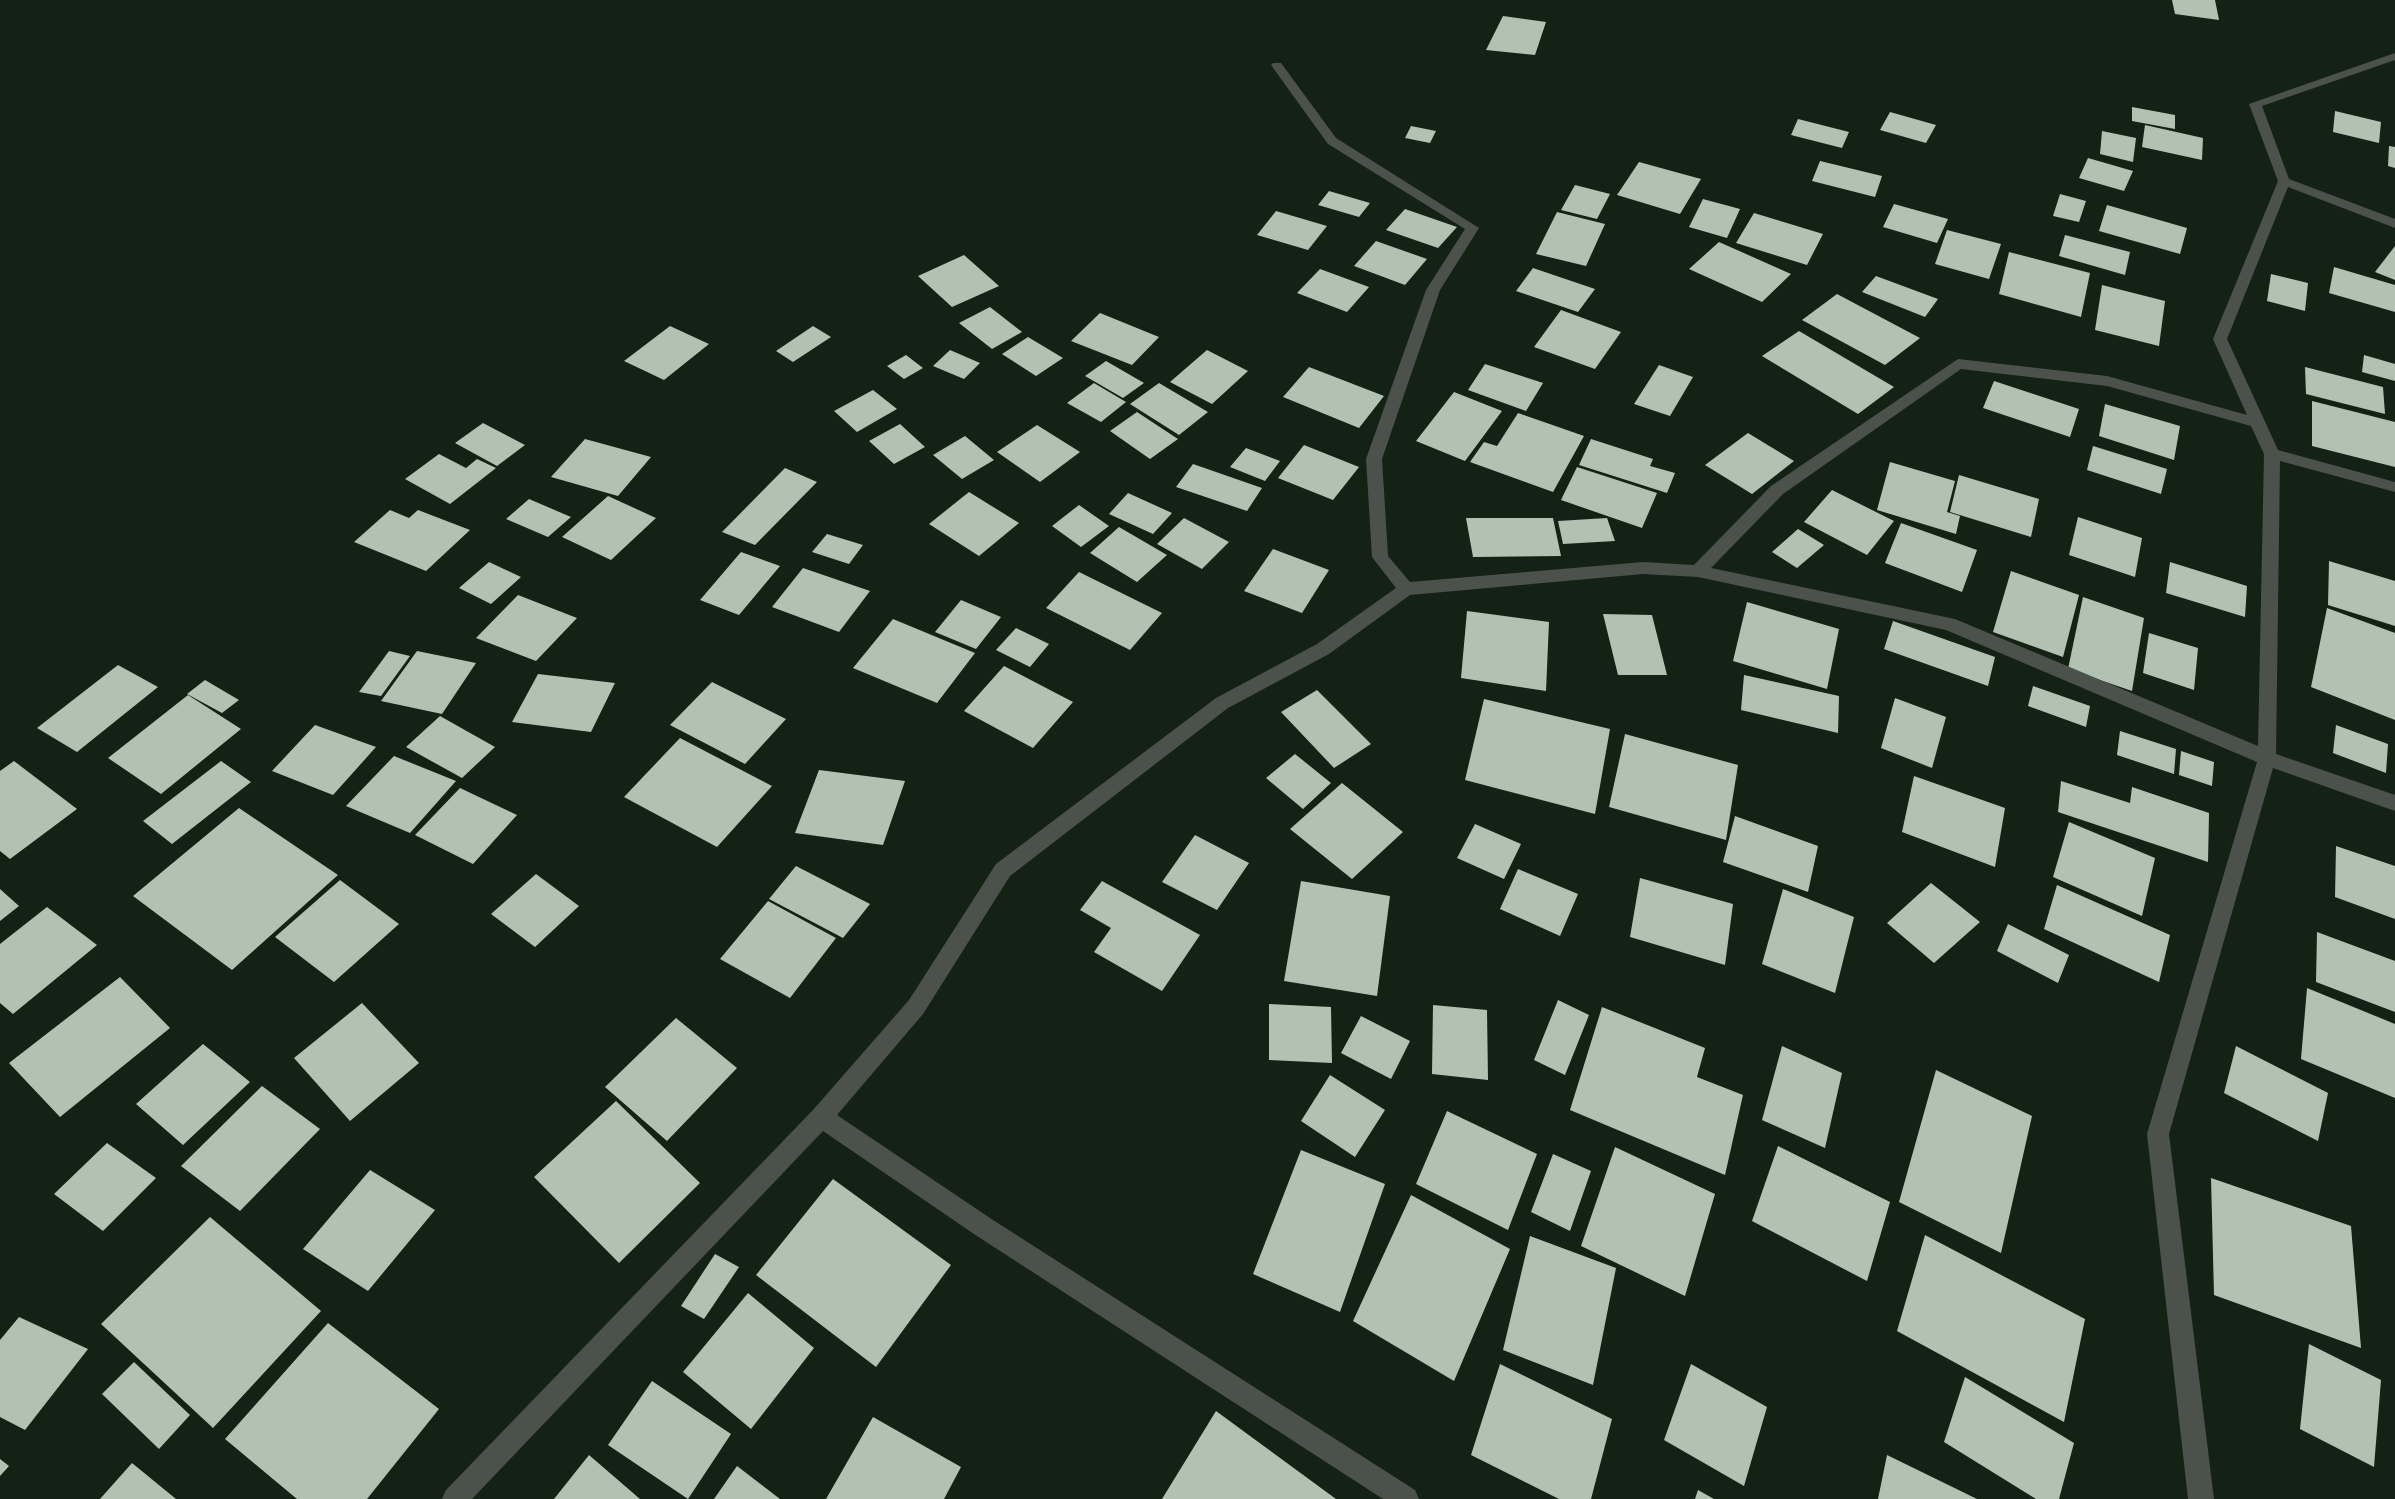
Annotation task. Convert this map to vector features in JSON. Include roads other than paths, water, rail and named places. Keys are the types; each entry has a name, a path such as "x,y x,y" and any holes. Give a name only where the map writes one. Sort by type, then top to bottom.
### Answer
{"street":[{"path":"2201,1499 2158,1134 2268,758 2272,454 2220,339 2284,182 2255,104 2395,56"},
{"path":"1276,65 1332,141 1472,228 1433,290 1374,459 1380,557 1406,589"},
{"path":"2284,182 2395,225"},
{"path":"1698,572 1777,490 1958,364 2107,381 2257,423 2272,454 2395,487"},
{"path":"454,1499 821,1117 916,1007 1003,870 1222,702 1323,649 1406,589 1643,568 1698,572 1949,624 2268,758 2395,804"},
{"path":"821,1117 985,1228 1406,1499"}]}
